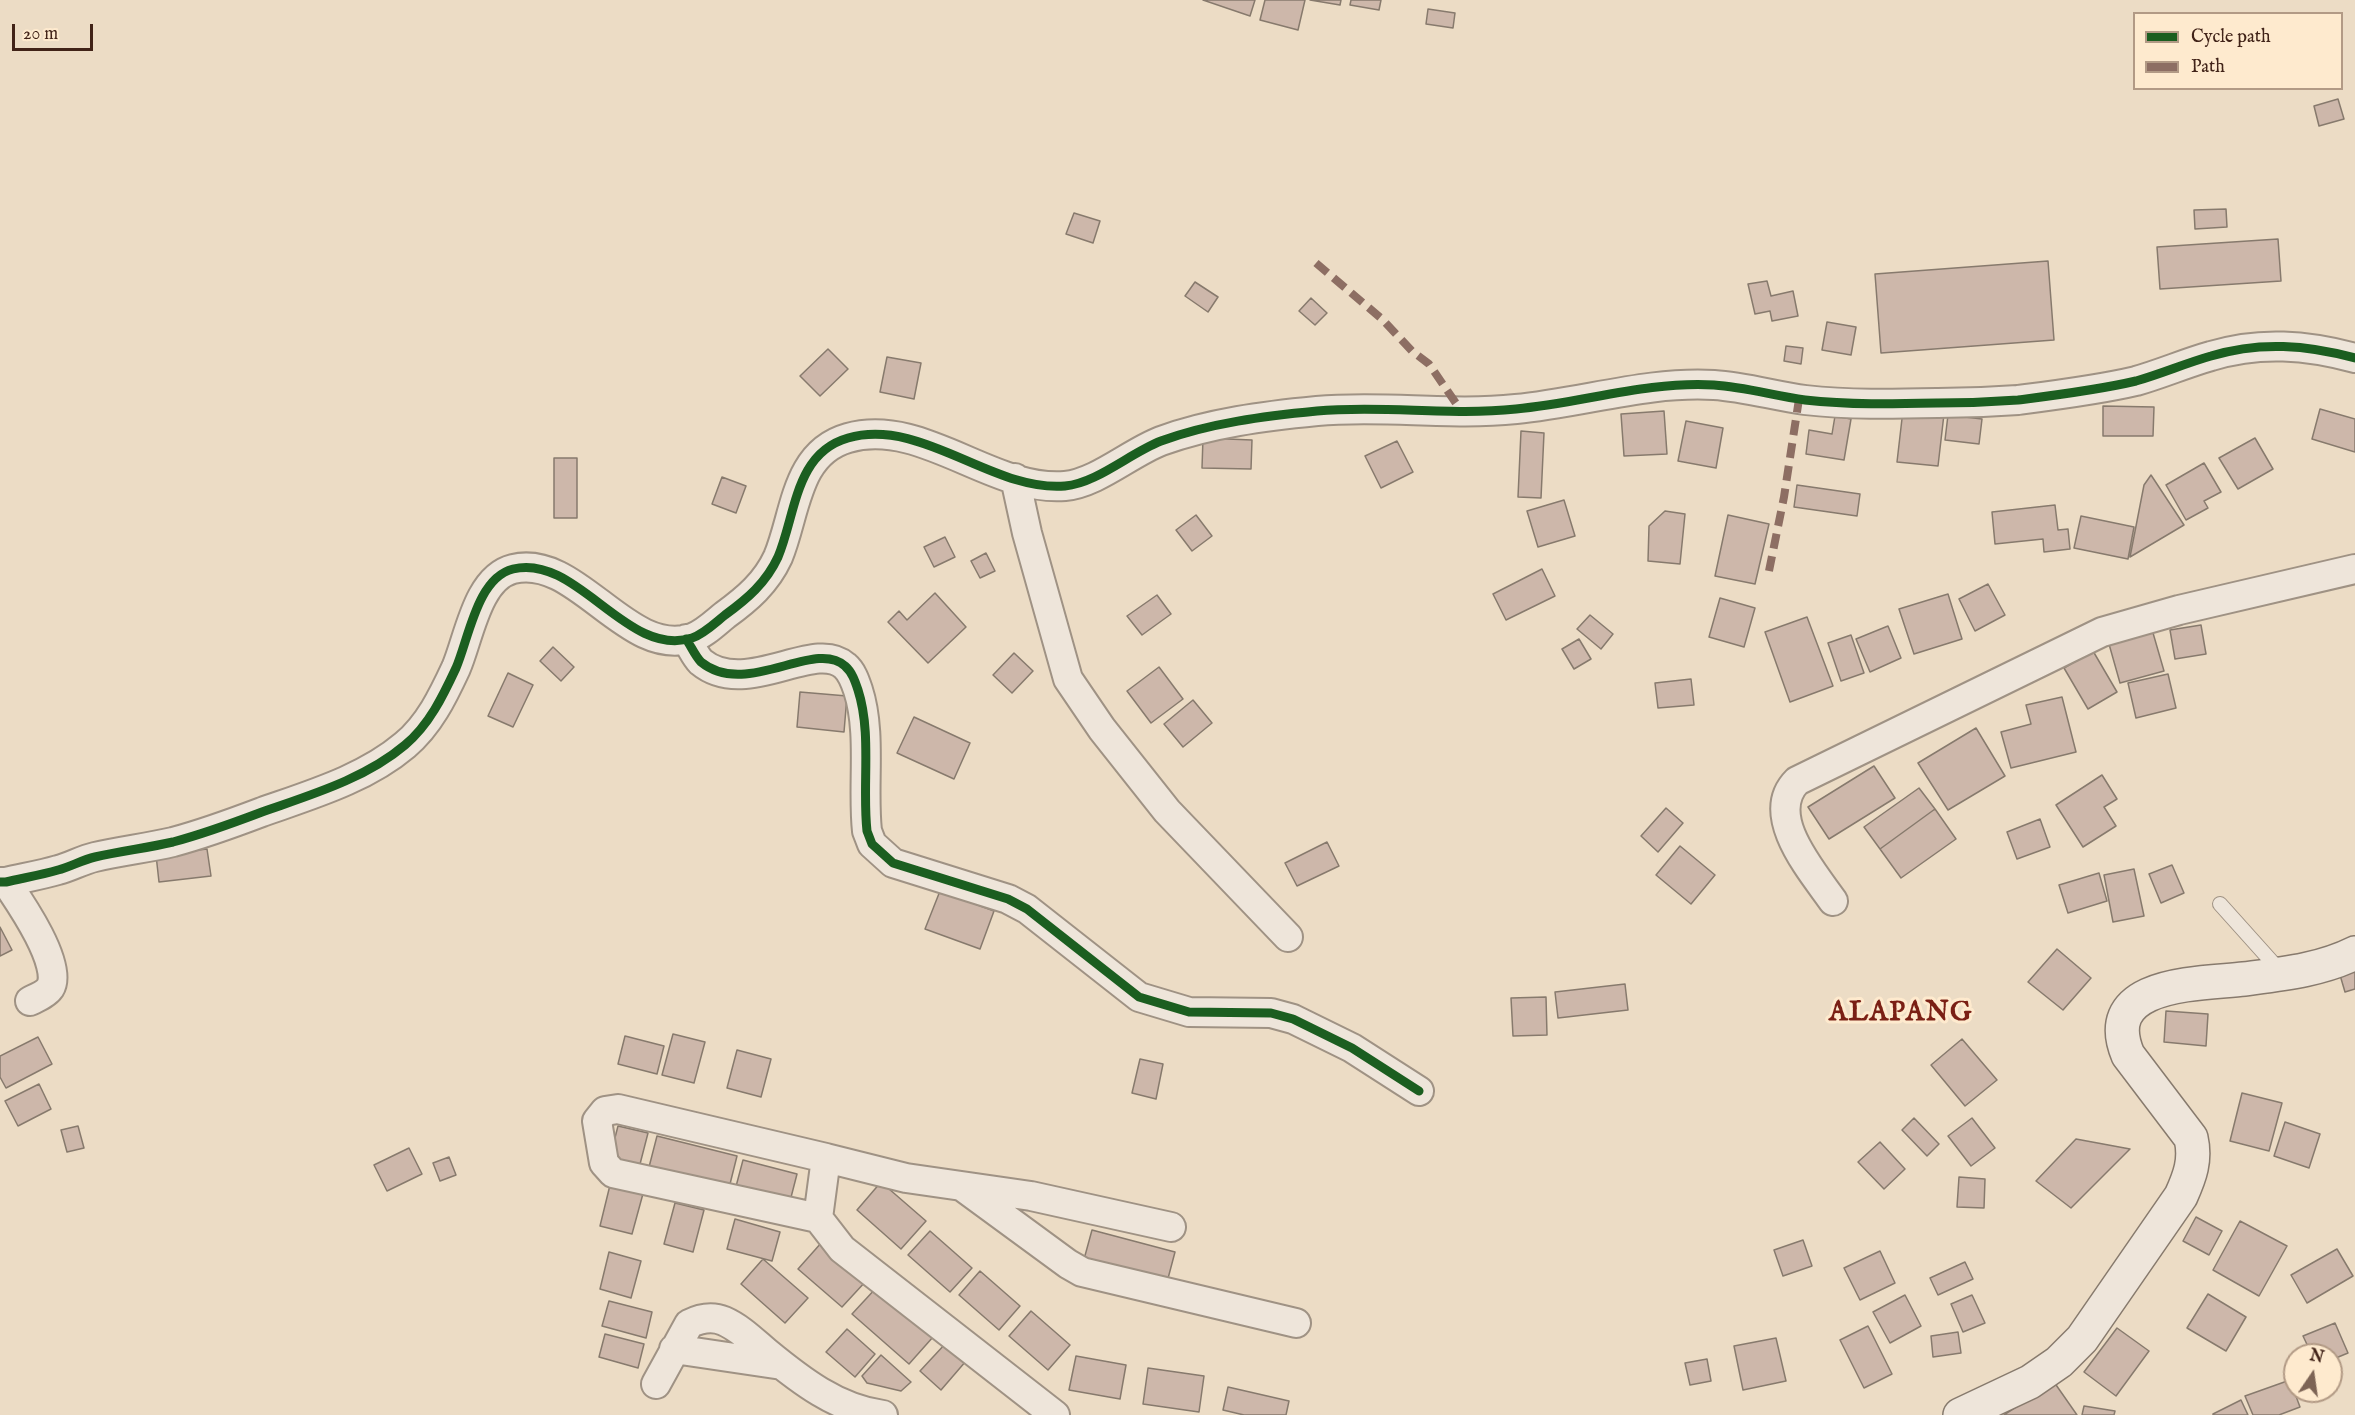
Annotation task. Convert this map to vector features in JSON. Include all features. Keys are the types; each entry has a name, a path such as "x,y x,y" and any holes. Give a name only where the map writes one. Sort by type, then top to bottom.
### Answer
{"main road":[{"path":"1960,1415 2030,1382 2059,1362 2082,1339 2181,1196 2189,1178 2194,1151 2191,1138 2128,1055 2123,1043 2125,1018 2134,1005 2146,996 2170,987 2283,973 2334,964 2355,953"}],"street":[{"path":"30,1001 48,991 51,987 53,971 31,918 3,882 64,869 92,857 179,840 317,793 369,769 405,745 434,711 458,664 476,611 487,589 495,577 507,570 520,567 553,573 624,621 660,638 686,639 698,636 747,599 762,584 779,554 802,481 812,461 823,450 838,441 870,434 882,434 929,446 1032,483 1069,486 1086,480 1154,444 1174,437 1245,420 1327,410 1462,412 1521,409 1652,388 1687,385 1723,386 1799,399 1858,405 1970,404 2054,395 2136,381 2218,353 2242,348 2270,345 2302,346 2355,358"},
{"path":"1015,478 1027,533 1068,680 1102,729 1167,811 1288,937"},
{"path":"1833,901 1809,867 1787,824 1785,799 1797,781 2102,632 2179,610 2355,569"},
{"path":"686,639 700,661 714,670 730,674 749,675 816,659 837,660 844,664 851,672 862,707 867,831 872,844 892,863 1008,899 1027,909 1139,997 1189,1012 1270,1013 1293,1019 1352,1048 1419,1090"},
{"path":"1055,1415 860,1264 842,1249 818,1218 613,1173 604,1163 597,1121 604,1111 618,1109 906,1178 1031,1196 1170,1227"},
{"path":"818,1218 826,1158"},
{"path":"961,1186 1082,1272 1296,1323"},
{"path":"656,1384 674,1348 782,1365 831,1398 850,1407 883,1415"}],"lane":[{"path":"2220,904 2283,973"}],"building":[{"path":"1203,0 1255,0 1250,16"},
{"path":"1265,0 1305,0 1298,30 1260,20"},
{"path":"1310,0 1341,0 1340,5"},
{"path":"1351,0 1381,0 1379,10 1350,5"},
{"path":"1428,9 1455,13 1453,28 1426,24"},
{"path":"2338,99 2344,119 2319,126 2314,106"},
{"path":"2226,209 2227,227 2195,229 2194,210"},
{"path":"1074,213 1100,221 1093,243 1066,234"},
{"path":"2278,239 2281,281 2160,289 2157,247"},
{"path":"2048,261 2054,340 1881,353 1875,274"},
{"path":"1767,281 1771,296 1793,291 1798,316 1772,321 1770,311 1755,314 1748,284"},
{"path":"1195,282 1218,297 1208,312 1185,296"},
{"path":"1311,298 1327,313 1315,325 1299,311"},
{"path":"1827,322 1856,327 1851,355 1822,350"},
{"path":"1786,346 1803,348 1801,364 1784,361"},
{"path":"828,349 848,369 820,396 800,376"},
{"path":"887,357 921,363 914,399 880,392"},
{"path":"2103,406 2154,407 2153,436 2103,436"},
{"path":"2320,409 2355,419 2355,452 2312,439"},
{"path":"1903,410 1944,414 1938,466 1897,462"},
{"path":"1664,411 1667,454 1624,456 1621,414"},
{"path":"1948,415 1982,419 1979,444 1945,440"},
{"path":"1835,416 1851,419 1844,460 1806,454 1809,430 1832,434"},
{"path":"1686,421 1723,428 1716,468 1678,461"},
{"path":"1521,431 1544,433 1541,498 1518,497"},
{"path":"1203,438 1252,440 1251,469 1202,468"},
{"path":"2255,438 2273,469 2238,489 2219,458"},
{"path":"1397,441 1413,472 1381,488 1365,456"},
{"path":"554,458 577,458 577,518 554,518"},
{"path":"2204,463 2221,492 2204,501 2208,508 2186,520 2166,485"},
{"path":"2151,475 2184,525 2130,557 2144,485"},
{"path":"722,477 746,486 736,513 712,504"},
{"path":"1797,485 1860,494 1857,516 1794,507"},
{"path":"1564,500 1575,536 1538,547 1527,511"},
{"path":"2055,505 2058,530 2068,529 2070,549 2044,552 2043,539 1995,544 1992,512"},
{"path":"1665,511 1685,514 1680,564 1648,561 1649,526"},
{"path":"1196,515 1212,536 1192,551 1176,530"},
{"path":"1728,515 1769,524 1755,584 1715,576"},
{"path":"2081,516 2134,527 2128,559 2074,548"},
{"path":"945,537 955,557 934,567 924,547"},
{"path":"986,553 995,571 980,578 971,561"},
{"path":"1542,569 1555,596 1506,620 1493,594"},
{"path":"1988,584 2005,615 1975,631 1959,599"},
{"path":"935,593 966,627 928,663 888,622 899,611 907,620"},
{"path":"1948,594 1962,639 1914,654 1899,609"},
{"path":"1157,595 1171,614 1142,635 1127,616"},
{"path":"1720,598 1755,608 1744,647 1709,637"},
{"path":"1590,615 1613,634 1601,649 1577,629"},
{"path":"1807,617 1833,686 1790,702 1765,632"},
{"path":"2201,625 2206,654 2175,659 2170,630"},
{"path":"1888,626 1901,658 1870,672 1856,639"},
{"path":"2151,626 2164,671 2120,683 2107,637"},
{"path":"1851,635 1864,673 1841,681 1828,643"},
{"path":"1579,639 1591,659 1574,669 1562,649"},
{"path":"553,647 574,667 561,681 540,661"},
{"path":"2093,651 2117,692 2088,709 2064,668"},
{"path":"1014,653 1033,671 1012,693 993,675"},
{"path":"1159,667 1183,699 1151,723 1127,691"},
{"path":"508,673 533,685 513,727 488,716"},
{"path":"2168,674 2176,708 2136,718 2128,683"},
{"path":"1691,679 1694,705 1658,708 1655,683"},
{"path":"800,692 847,696 844,732 797,727"},
{"path":"2062,697 2076,752 2011,768 2001,732 2031,724 2026,705"},
{"path":"1193,700 1212,723 1183,747 1164,724"},
{"path":"914,717 970,743 954,779 897,753"},
{"path":"1976,728 2005,776 1948,810 1918,763"},
{"path":"1874,766 1895,798 1829,839 1808,807"},
{"path":"2102,775 2117,799 2104,807 2116,826 2083,847 2056,805"},
{"path":"1919,788 1935,809 1880,849 1864,827"},
{"path":"1666,808 1683,823 1658,852 1641,836"},
{"path":"1935,809 1956,839 1901,878 1880,849"},
{"path":"2040,819 2050,847 2017,859 2007,832"},
{"path":"1327,842 1339,866 1297,886 1285,863"},
{"path":"1680,846 1715,875 1691,904 1656,875"},
{"path":"207,849 211,876 159,882 156,855"},
{"path":"2172,865 2184,893 2161,903 2149,874"},
{"path":"2134,869 2144,916 2113,922 2104,875"},
{"path":"2099,873 2107,901 2068,913 2059,885"},
{"path":"940,891 994,911 980,949 925,929"},
{"path":"0,927 12,950 0,956"},
{"path":"2057,949 2091,978 2063,1010 2028,982"},
{"path":"2355,970 2355,989 2345,992 2340,975"},
{"path":"1625,984 1628,1010 1558,1018 1555,992"},
{"path":"1546,997 1547,1035 1513,1036 1511,998"},
{"path":"2166,1011 2208,1014 2206,1046 2164,1042"},
{"path":"673,1034 705,1042 694,1083 662,1075"},
{"path":"625,1036 664,1046 657,1074 618,1064"},
{"path":"38,1037 52,1064 6,1088 0,1077 0,1056"},
{"path":"1962,1039 1997,1080 1965,1106 1931,1065"},
{"path":"737,1050 771,1059 761,1097 727,1088"},
{"path":"1140,1059 1163,1064 1156,1099 1132,1093"},
{"path":"39,1084 51,1109 18,1126 5,1101"},
{"path":"2242,1093 2282,1103 2269,1151 2230,1141"},
{"path":"1914,1118 1939,1144 1927,1156 1902,1130"},
{"path":"1972,1118 1995,1148 1971,1166 1948,1136"},
{"path":"2285,1122 2320,1134 2309,1168 2274,1156"},
{"path":"78,1126 84,1148 67,1152 61,1130"},
{"path":"618,1126 648,1133 639,1168 609,1161"},
{"path":"657,1136 737,1156 728,1192 648,1171"},
{"path":"2076,1139 2130,1149 2071,1208 2036,1181"},
{"path":"1880,1142 1905,1169 1884,1189 1858,1162"},
{"path":"409,1148 422,1174 387,1191 374,1165"},
{"path":"449,1157 456,1175 440,1181 433,1163"},
{"path":"743,1160 797,1174 788,1209 734,1194"},
{"path":"1959,1177 1985,1179 1984,1208 1957,1207"},
{"path":"611,1181 644,1190 632,1234 600,1226"},
{"path":"881,1182 926,1221 901,1249 857,1210"},
{"path":"675,1203 704,1210 693,1252 664,1244"},
{"path":"2196,1217 2222,1231 2209,1255 2183,1241"},
{"path":"735,1219 780,1232 772,1261 727,1249"},
{"path":"2240,1221 2287,1246 2259,1296 2213,1270"},
{"path":"1092,1230 1175,1252 1166,1286 1083,1263"},
{"path":"930,1231 972,1268 950,1292 908,1255"},
{"path":"1803,1240 1812,1266 1783,1276 1774,1250"},
{"path":"822,1242 866,1281 842,1307 798,1269"},
{"path":"2337,1249 2353,1276 2307,1303 2291,1275"},
{"path":"1880,1251 1895,1283 1860,1300 1844,1268"},
{"path":"609,1252 641,1261 631,1298 600,1289"},
{"path":"763,1259 808,1298 785,1323 741,1284"},
{"path":"1965,1262 1973,1279 1938,1295 1930,1278"},
{"path":"980,1271 1020,1306 999,1330 959,1295"},
{"path":"877,1287 941,1328 909,1364 852,1314"},
{"path":"2208,1294 2246,1317 2226,1351 2187,1328"},
{"path":"1905,1295 1921,1326 1890,1343 1873,1312"},
{"path":"1972,1295 1985,1323 1963,1332 1951,1304"},
{"path":"609,1301 652,1312 646,1338 602,1326"},
{"path":"1031,1311 1070,1345 1048,1370 1009,1336"},
{"path":"2335,1323 2348,1353 2343,1355 2343,1343 2306,1343 2303,1336"},
{"path":"1868,1326 1892,1374 1864,1388 1840,1340"},
{"path":"2117,1328 2149,1351 2116,1396 2084,1372"},
{"path":"847,1329 875,1354 855,1377 826,1352"},
{"path":"1958,1332 1961,1353 1933,1357 1931,1336"},
{"path":"605,1334 644,1344 638,1368 599,1357"},
{"path":"1776,1338 1786,1381 1743,1390 1734,1346"},
{"path":"946,1343 966,1361 941,1390 920,1371"},
{"path":"881,1355 911,1382 901,1391 867,1383 862,1376"},
{"path":"1076,1356 1126,1365 1120,1399 1069,1390"},
{"path":"1707,1359 1711,1381 1690,1385 1685,1363"},
{"path":"1148,1368 1204,1376 1199,1412 1143,1404"},
{"path":"2054,1382 2077,1415 2004,1415"},
{"path":"2283,1382 2283,1403 2299,1403 2300,1407 2279,1415 2253,1415 2245,1396"},
{"path":"1228,1387 1289,1401 1286,1415 1244,1415 1223,1410"},
{"path":"2241,1400 2248,1415 2213,1415 2213,1414"},
{"path":"2084,1406 2115,1411 2114,1415 2082,1415"}],"marked path":[{"path":"1316,263 1382,319 1412,351 1429,364 1462,412"},
{"path":"1769,571 1784,497 1799,399"}],"cycle path":[{"path":"0,882 52,872 95,857 173,842 318,792 373,767 405,745 428,719 456,668 483,596 491,584 501,575 513,569 536,568 559,576 646,634 668,640 696,636 709,628 762,583 778,557 807,471 817,457 831,446 848,438 876,434 903,437 1011,478 1038,485 1065,486 1077,484 1101,474 1149,446 1199,429 1238,421 1317,411 1342,409 1491,411 1541,406 1639,389 1689,385 1726,386 1805,400 1838,403 1988,402 2048,396 2122,384 2211,356 2247,348 2301,348 2355,358"},
{"path":"686,639 701,662 719,672 738,674 758,672 816,659 832,659 847,668 858,690 865,724 867,831 872,844 893,863 1008,899 1027,909 1139,997 1189,1012 1271,1013 1293,1019 1352,1048 1419,1091"}],"district":[{"name":"ALAPANG","path":"1901,1014"}]}
